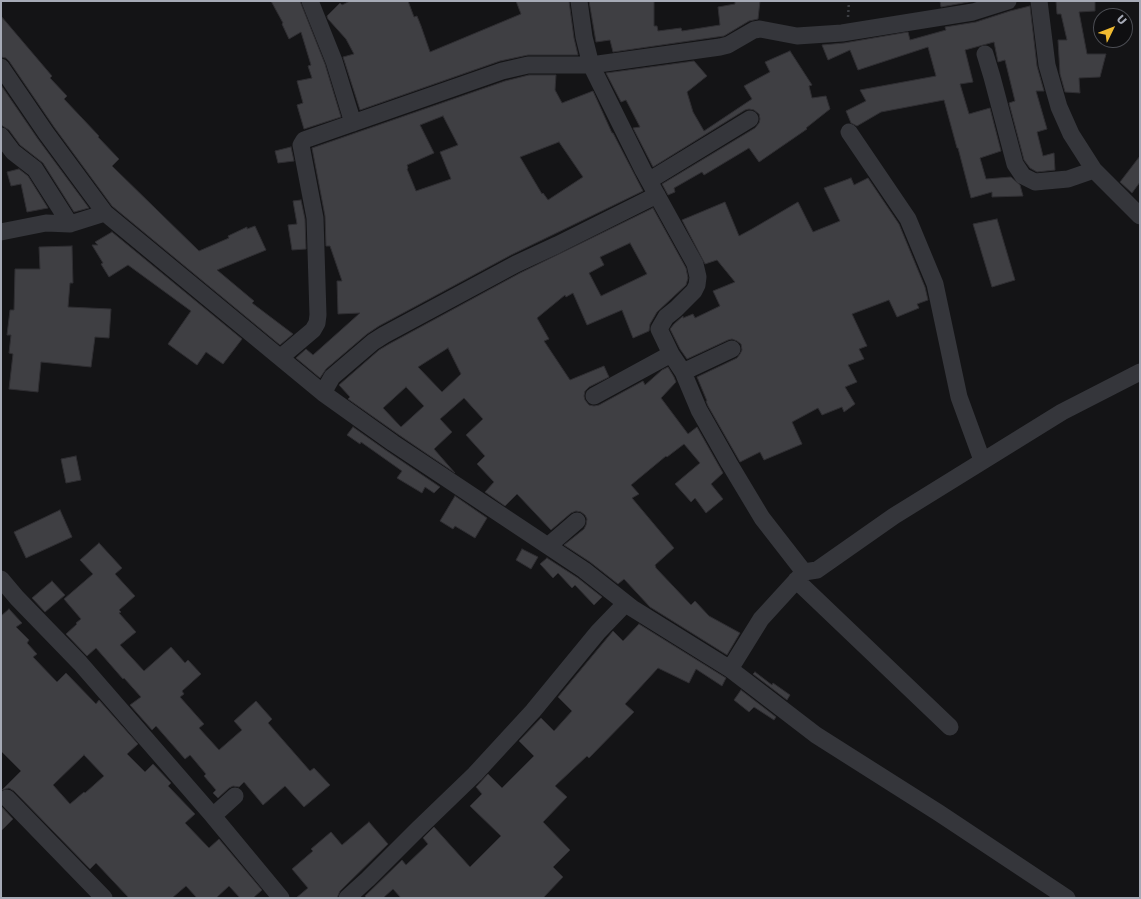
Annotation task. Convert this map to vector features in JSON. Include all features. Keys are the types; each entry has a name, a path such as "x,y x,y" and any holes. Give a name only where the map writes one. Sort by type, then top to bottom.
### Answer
{"street":[{"path":"310,1 334,61 353,123"},
{"path":"579,1 584,37 591,65 643,170 650,180 695,264 698,277 697,285 676,309 666,317 659,329 671,354 683,372 699,410 762,518 800,576 950,727"},
{"path":"281,357 312,330 317,323 318,314 315,218 301,145 304,140 502,71 528,65 591,65 720,47 728,45 754,30 760,29 797,36 842,33 1008,1"},
{"path":"1039,1 1047,65 1059,107 1071,134 1099,176 1140,216"},
{"path":"985,54 1015,164 1023,176 1035,182 1099,176"},
{"path":"1,68 46,133 105,213 323,393 393,443 584,570 625,604 730,669 816,735 939,813 1067,898"},
{"path":"650,180 750,119"},
{"path":"849,132 908,219 935,284 959,397 982,460"},
{"path":"1,136 13,152 35,169 70,224"},
{"path":"323,393 332,377 373,342 384,335 516,264 558,245 657,195"},
{"path":"1,232 46,223 70,224 105,213"},
{"path":"683,372 732,349"},
{"path":"594,396 671,354"},
{"path":"730,669 761,619 800,576 817,570 894,516 982,460 1062,412 1140,372"},
{"path":"548,546 577,521"},
{"path":"1,579 17,598 80,663 213,816 281,898"},
{"path":"347,898 475,774 533,711 598,632 625,604"},
{"path":"213,816 235,796"},
{"path":"7,798 104,898"}],"building":[{"path":"271,1 300,1 325,64 341,117 304,129 297,105 303,103 297,81 312,78 308,66 311,65 301,32 289,39 282,24 283,23"},
{"path":"350,1 408,1 414,17 417,16 430,52 521,14 516,1 569,1 578,55 528,55 500,61 360,110 343,57 354,54 346,39 327,16 340,3 342,5"},
{"path":"589,1 654,1 654,26 657,26 658,31 681,28 682,31 720,25 718,7 735,4 735,1 760,1 758,19 749,21 724,36 613,52 610,40 596,42"},
{"path":"940,1 974,1 941,7"},
{"path":"1056,1 1095,1 1095,8 1093,8 1093,11 1079,12 1087,54 1106,54 1100,77 1079,78 1080,93 1065,92 1060,74 1058,40 1067,40 1061,14 1057,14"},
{"path":"1030,6 1037,66 1044,91 1036,91 1047,129 1037,132 1043,156 1054,153 1055,170 1037,172 1030,168 1024,160 1009,103 1015,101 1005,60 998,62 994,42 965,50 973,82 960,84 969,114 990,108 1001,151 980,158 986,179 1011,177 1020,185 1023,196 992,197 992,192 971,198 944,100 881,112 857,126 851,123 846,111 866,101 860,90 936,76 928,47 858,70 850,50 828,60 822,45 844,43 908,32 910,40 946,30 945,27 976,22"},
{"path":"1,16 52,76 50,78 67,96 64,99 119,159 112,166 199,251 229,238 228,236 247,227 247,229 255,226 266,250 217,270 254,301 252,303 293,334 280,345 112,206 54,127 9,61 6,58 1,57"},
{"path":"790,51 812,85 809,86 812,98 826,96 830,109 806,128 807,129 759,162 749,148 704,175 702,172 674,188 675,192 668,195 662,184 755,128 759,123 759,114 754,110 745,110 653,167 633,128 640,127 626,100 621,102 606,73 694,61 707,76 687,92 693,112 704,131 752,99 744,86 770,72 765,62"},
{"path":"529,75 556,75 555,90 562,103 593,91 612,133 643,191 511,255 379,326 367,334 326,369 320,378 296,358 306,349 313,355 360,313 338,314 337,281 342,281 330,246 326,246 325,216 312,148 505,81","holes":["443,116 458,145 440,152 451,179 416,191 407,169 407,165 434,153 420,125","559,142 583,177 548,200 543,193 542,194 520,157"]},
{"path":"1,85 38,139 89,208 74,212 43,163 20,145 9,130 1,125"},
{"path":"291,147 294,161 278,163 275,151"},
{"path":"1140,156 1140,182 1132,193 1120,182"},
{"path":"19,169 28,176 48,208 27,212 21,184 11,186 7,172"},
{"path":"851,178 854,185 868,178 899,224 925,287 928,300 917,304 919,308 897,317 889,300 852,314 867,346 859,349 864,359 848,365 857,382 845,387 855,404 844,412 842,407 822,415 818,408 792,422 802,444 764,460 760,452 740,462 708,406 697,377 737,358 742,350 741,344 732,339 728,340 687,359 670,329 683,316 683,318 693,314 695,318 720,306 713,291 735,282 717,260 705,264 682,220 725,202 739,236 798,202 813,232 840,221 824,188"},
{"path":"301,200 305,219 306,249 292,250 288,225 297,224 293,201"},
{"path":"653,208 686,268 688,278 686,285 657,312 650,324 649,331 633,338 622,310 587,325 573,293 566,297 565,295 537,318 549,339 544,341 570,380 604,366 609,377 589,387 585,391 585,400 589,405 599,405 643,381 645,385 662,370 668,367 674,377 676,382 661,398 688,434 697,427 723,473 711,484 723,499 706,513 695,498 691,502 675,484 700,463 684,444 667,457 666,456 631,485 639,494 632,498 674,548 655,565 656,568 691,605 695,601 709,616 740,633 727,655 650,607 624,579 618,584 590,562 564,545 584,529 587,519 581,512 576,511 571,513 551,530 517,494 505,506 485,492 494,482 477,464 485,456 466,435 483,419 464,398 440,419 452,432 434,449 455,473 348,399 350,397 339,385 379,350 520,273","holes":["630,243 647,274 601,296 589,273 604,265 600,257","448,348 461,374 442,392 418,367","406,387 424,406 401,427 383,408"]},
{"path":"997,219 1015,280 992,287 973,224"},
{"path":"112,232 242,339 223,364 206,352 197,365 168,344 191,311 128,265 109,277 101,264 103,263 92,245 98,245 95,242"},
{"path":"72,246 73,283 70,283 68,307 111,309 109,338 95,337 91,367 41,362 38,392 9,389 13,354 9,353 11,335 7,335 10,310 14,310 15,269 40,269 39,247"},
{"path":"353,427 440,487 434,493 425,487 422,493 397,478 402,471 361,442 360,444 347,435"},
{"path":"76,456 81,480 66,483 61,459"},
{"path":"455,496 487,518 475,538 455,526 453,529 440,521"},
{"path":"60,510 72,537 26,558 14,532"},
{"path":"99,543 122,568 115,574 135,596 119,610 121,612 119,613 136,632 120,645 144,671 171,647 185,663 188,660 201,674 182,691 184,694 180,697 204,724 199,728 219,750 242,730 234,721 256,701 272,719 268,723 310,771 314,768 330,785 304,807 285,786 263,805 244,782 239,787 233,786 229,788 218,798 213,793 216,790 204,776 206,774 190,755 185,759 156,726 152,730 130,705 141,697 124,678 123,679 96,648 87,656 66,634 81,619 64,599 93,574 80,560"},
{"path":"522,549 538,557 531,569 516,560"},
{"path":"547,558 578,578 602,597 594,605 575,585 572,588 558,573 553,578 540,564"},
{"path":"52,581 65,595 45,612 32,598"},
{"path":"9,609 22,623 16,627 29,640 27,643 37,654 33,657 57,682 66,673 96,704 99,700 138,744 127,754 145,772 153,764 171,783 168,786 195,814 185,823 209,848 219,839 262,890 253,898 240,898 229,886 216,898 197,898 186,886 172,898 129,898 96,863 90,869 14,791 9,788 2,790 21,771 1,751 1,616","holes":["84,755 104,776 70,804 53,785"]},
{"path":"639,624 726,678 722,686 696,669 689,683 658,668 625,704 634,712 589,758 587,756 555,786 567,797 543,822 570,850 553,867 563,877 543,898 401,898 393,889 383,898 367,898 365,896 402,860 406,865 428,844 423,838 434,827 470,867 501,836 470,806 482,794 476,787 488,774 502,788 534,756 519,741 541,718 554,731 572,711 558,697 613,631 623,641"},
{"path":"755,672 772,685 773,683 790,695 787,700 753,674"},
{"path":"741,690 776,717 774,720 754,707 749,712 734,700"},
{"path":"1,806 13,819 1,831"},
{"path":"369,822 388,844 340,891 337,898 296,898 308,888 292,869 313,851 311,849 331,832 342,845"}]}
